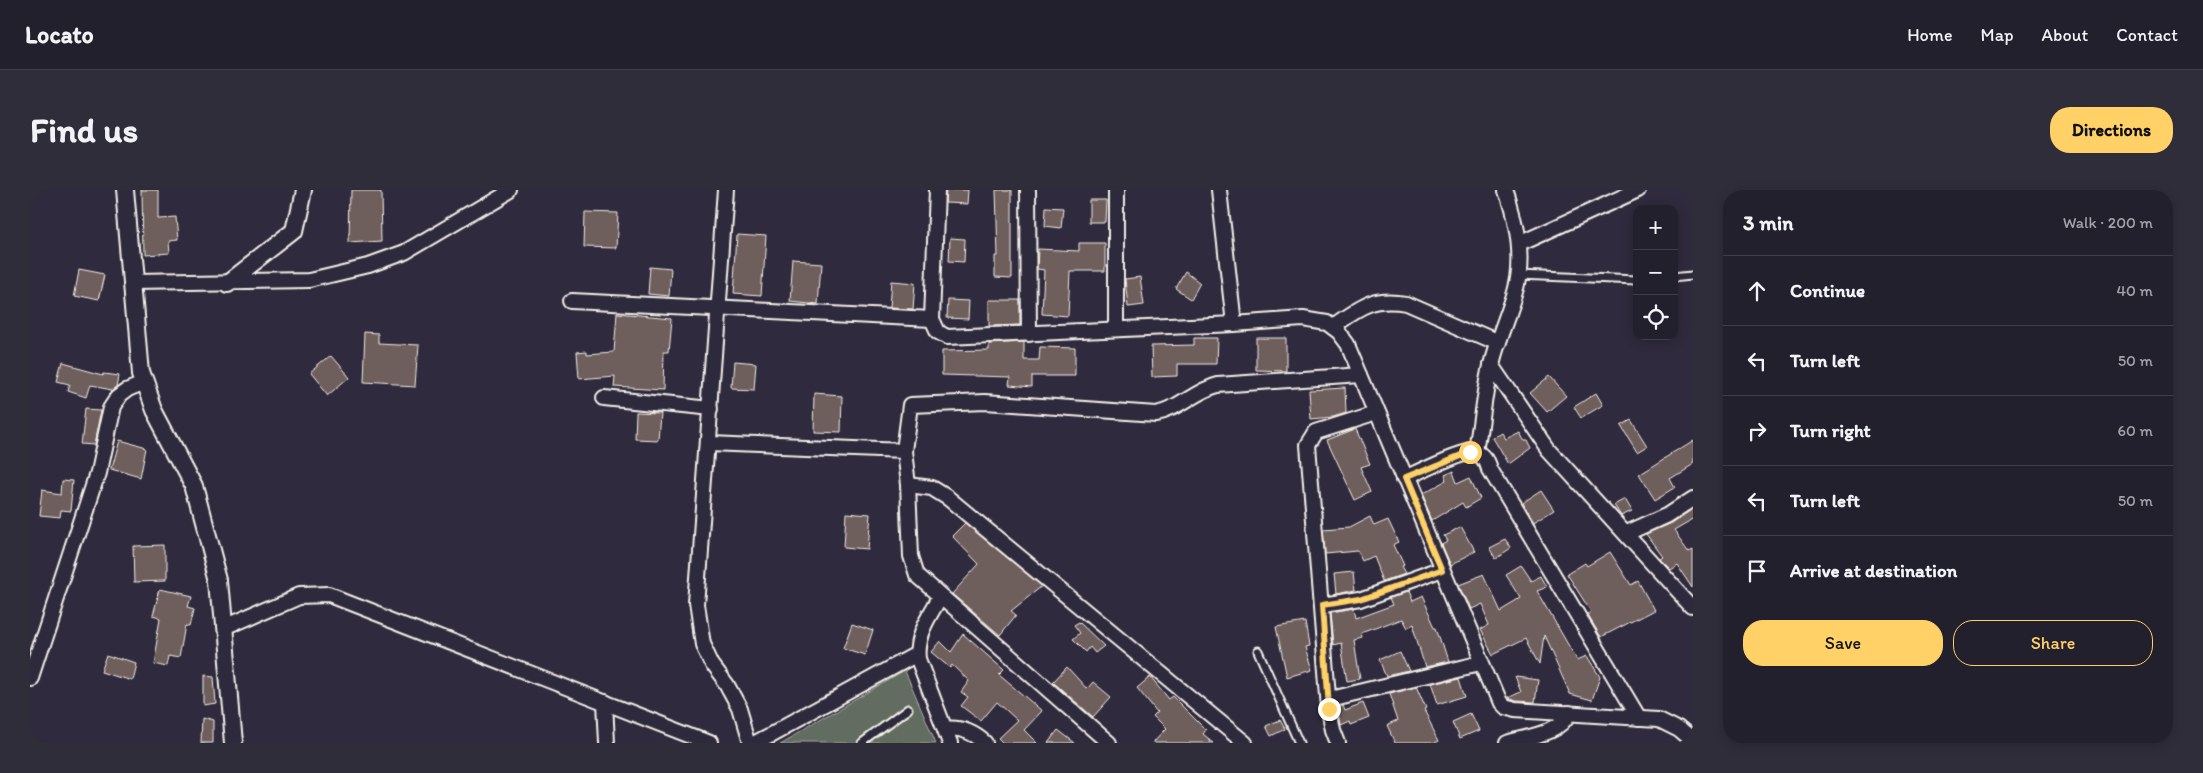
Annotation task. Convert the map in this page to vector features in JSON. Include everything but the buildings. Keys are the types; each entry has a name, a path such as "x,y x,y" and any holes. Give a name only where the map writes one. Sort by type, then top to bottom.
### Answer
{"street":[{"path":"125,190 141,373 154,410 194,486 219,580 233,743"},
{"path":"227,283 294,231 303,190"},
{"path":"133,283 227,283 308,280 368,266 404,253 511,190"},
{"path":"726,190 697,591 697,619 707,654 740,709 750,743"},
{"path":"937,190 932,319 938,332 947,337 1234,324 1303,318 1319,320 1334,327 1348,344 1481,663 1496,698 1503,707 1515,710 1659,719 1670,723 1693,741"},
{"path":"1028,190 1029,334"},
{"path":"1116,190 1116,329"},
{"path":"1219,190 1234,324"},
{"path":"1477,452 1490,365 1516,290 1518,275 1519,244 1513,210 1506,190"},
{"path":"1519,244 1638,190"},
{"path":"572,301 932,319"},
{"path":"1334,327 1364,306 1379,301 1396,301 1406,303 1498,344"},
{"path":"1490,365 1549,450 1627,533 1693,608"},
{"path":"1106,742 917,575 912,561 908,485 904,451 910,405 985,402 1156,414 1170,410 1200,391 1218,385 1361,375"},
{"path":"30,678 97,473 111,407 127,389 144,382"},
{"path":"604,398 711,409"},
{"path":"1338,743 1331,720 1308,444 1316,432 1376,413"},
{"path":"709,443 904,451"},
{"path":"1404,479 1466,452 1477,452 1486,459 1490,469 1639,718"},
{"path":"908,485 932,488 948,498 1245,743"},
{"path":"1627,533 1667,515 1693,498"},
{"path":"1322,605 1361,599 1442,570"},
{"path":"223,629 299,596 329,595 709,743"},
{"path":"940,597 918,636 917,654 950,743"},
{"path":"754,743 917,654"},
{"path":"1330,699 1481,663"},
{"path":"605,702 607,743"},
{"path":"1507,743 1556,727 1564,722 1569,713"},
{"path":"945,729 969,731 985,743"}],"lane":[{"path":"1678,276 1693,274"},
{"path":"1518,275 1633,280"},
{"path":"1258,651 1299,743"},
{"path":"862,743 908,710"}],"green space":[{"path":"905,671 936,743 780,743"}],"route":[{"path":"1329,709 1330,699 1322,605 1361,599 1442,570 1404,479 1466,452 1470,452"}]}
